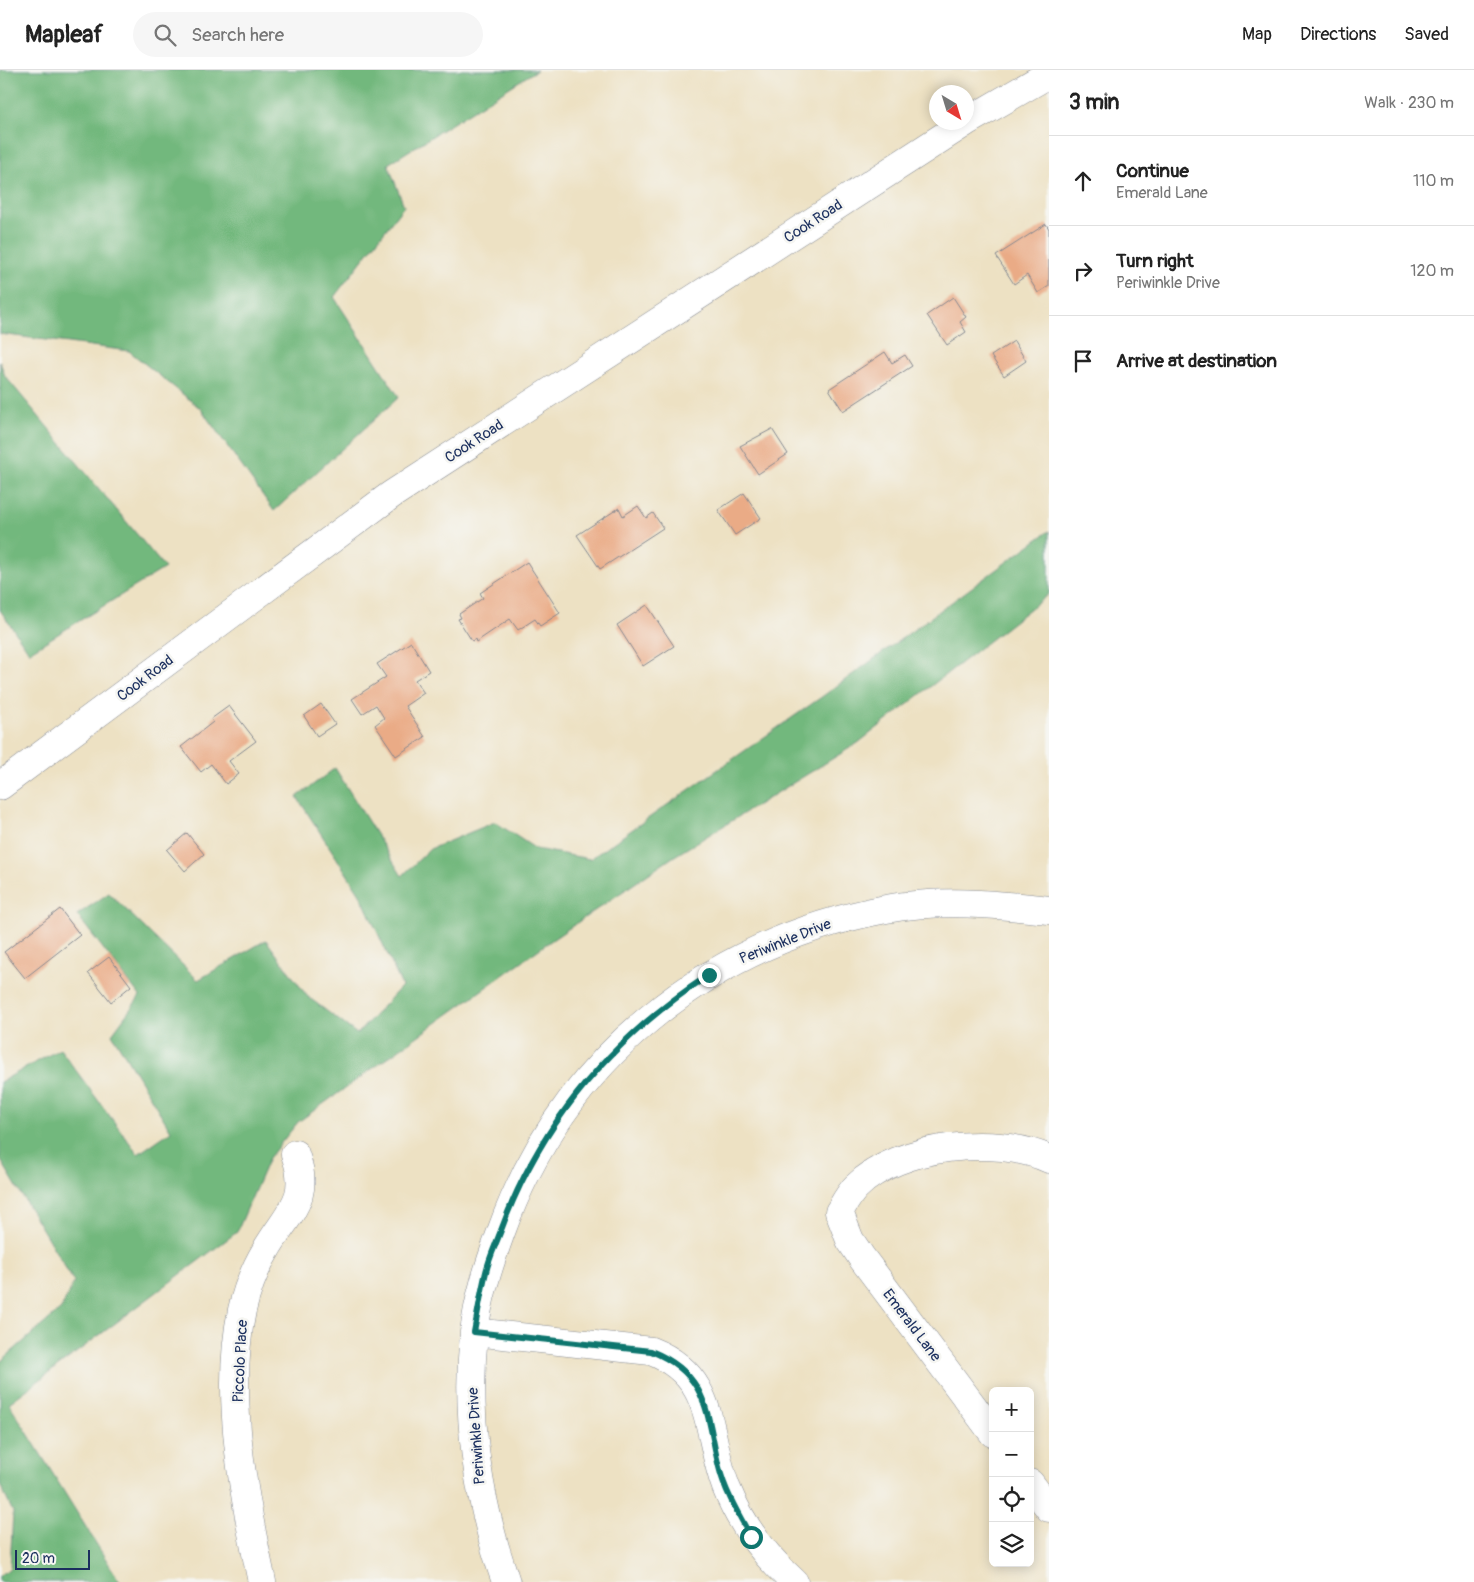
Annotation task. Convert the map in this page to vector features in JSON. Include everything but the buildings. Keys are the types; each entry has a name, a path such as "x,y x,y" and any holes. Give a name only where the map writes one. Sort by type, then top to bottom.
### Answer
{"street":[{"name":"Cook Road","path":"974,117 1049,74"},
{"name":"Cook Road","path":"0,786 391,495 954,130"},
{"name":"Periwinkle Drive","path":"506,1582 492,1543 474,1456 471,1400 474,1332 486,1271 510,1206 528,1166 574,1095 632,1033 675,998 754,950 813,927 889,909 941,904 997,904 1049,910"},
{"name":"Emerald Lane","path":"992,1432 862,1258 850,1240 839,1212 855,1188 872,1174 916,1156 942,1149 991,1145 1038,1154 1049,1159"},
{"name":"Piccolo Place","path":"262,1582 240,1470 237,1352 242,1310 251,1280 274,1236 295,1208 302,1172 295,1154"},
{"path":"474,1332 651,1351 676,1364 689,1376 702,1396 710,1418 719,1467 735,1508 751,1537 771,1562 794,1582"},
{"path":"1034,1488 1049,1508"}],"green space":[{"path":"0,70 537,70 388,164 404,206 334,297 399,397 274,511 200,408 129,351 0,334"},
{"path":"0,362 5,376 165,568 29,652 0,610"},
{"path":"1049,531 1049,594 858,743 673,857 549,942 298,1122 269,1158 237,1232 9,1403 120,1582 0,1582 0,1576 10,1568 13,1512 0,1485 0,1362 61,1309 74,1282 0,1159 0,1082 60,1049 138,1154 171,1131 112,1034 140,996 77,915 109,893 198,980 266,940 307,996 357,1034 402,986 360,894 297,797 335,768 402,876 430,849 495,822 536,849 590,859 823,696"}],"route":[{"path":"709,975 675,998 632,1033 574,1095 549,1131 528,1166 510,1206 486,1271 474,1332 651,1351 664,1356 676,1364 689,1376 702,1396 710,1418 719,1467 735,1508 751,1537"}]}
